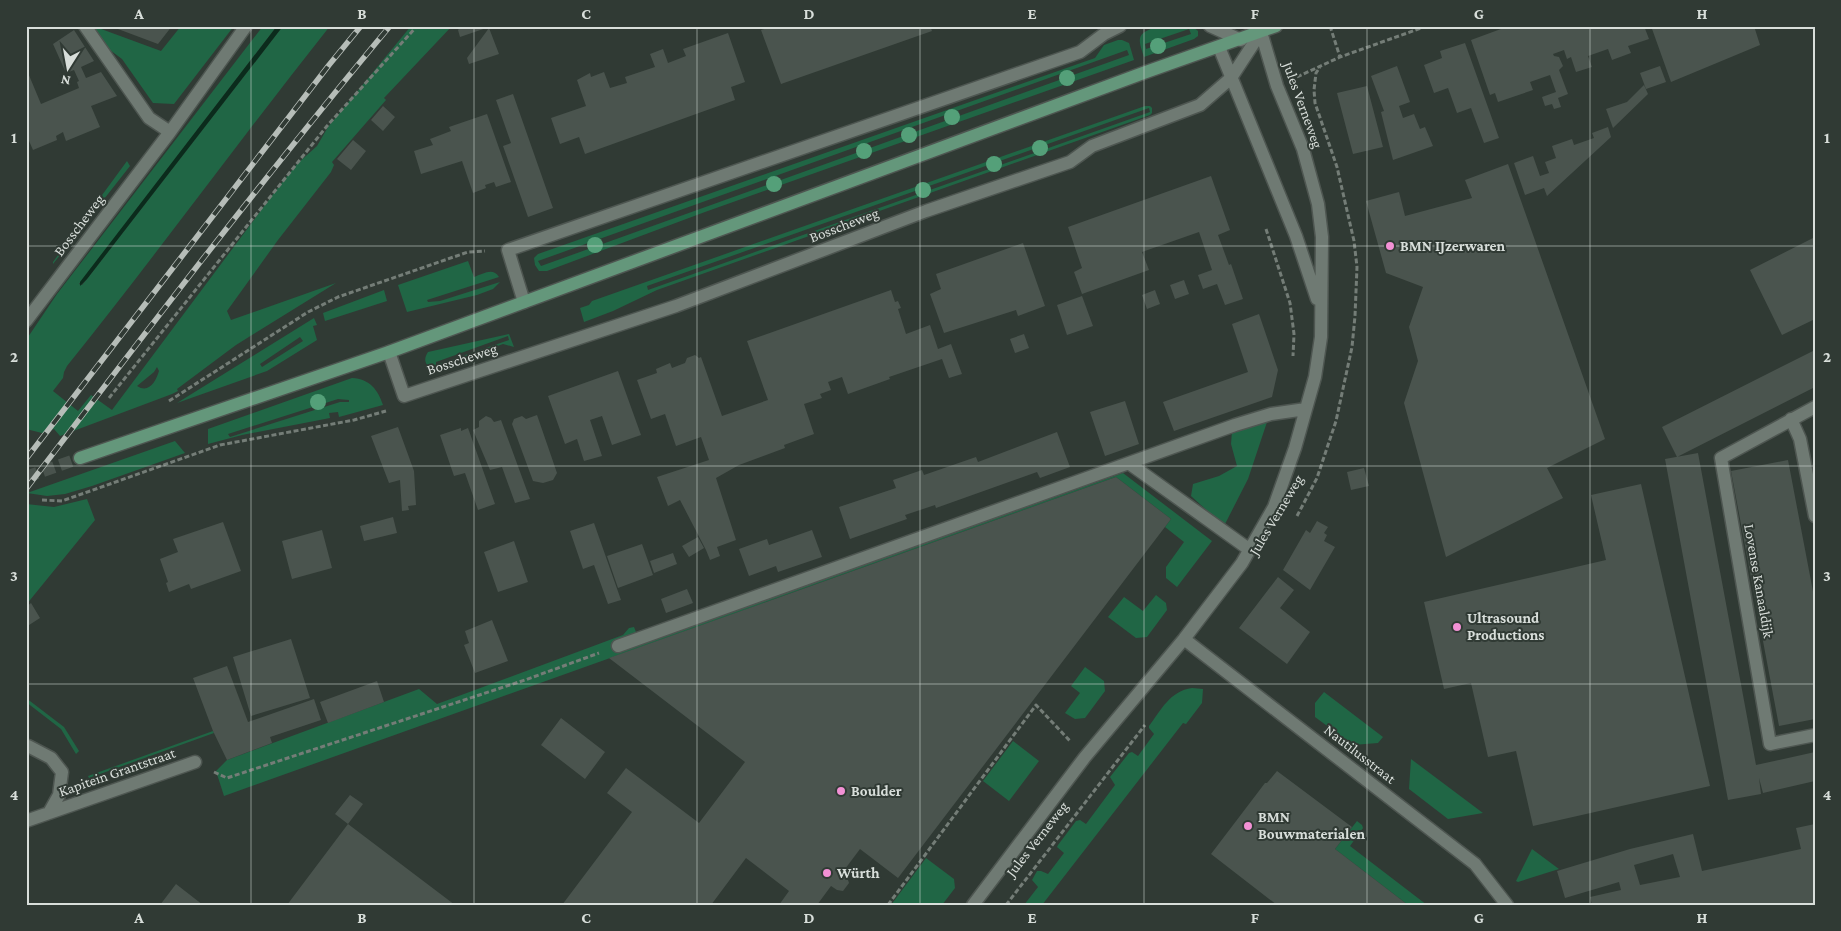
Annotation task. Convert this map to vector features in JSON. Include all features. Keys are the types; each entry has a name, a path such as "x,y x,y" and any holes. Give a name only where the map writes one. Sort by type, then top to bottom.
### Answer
{"main road":[{"name":"Bosscheweg","path":"80,458 389,352 1138,75 1276,26"}],"street":[{"path":"85,26 150,118 170,132"},
{"name":"Bosscheweg","path":"26,322 170,132 246,26"},
{"path":"524,302 508,250 1080,52 1104,34 1120,26"},
{"path":"1210,26 1241,40"},
{"name":"Bosscheweg","path":"404,396 676,306 926,211 1070,162 1092,146 1200,105 1231,78 1261,32"},
{"name":"Jules Verneweg","path":"973,905 1085,757 1184,639 1242,563 1274,507 1295,448 1314,377 1321,337 1322,237 1318,204 1303,149 1278,86 1261,32"},
{"name":"Jules Verneweg","path":"1219,47 1296,236 1320,309"},
{"path":"389,352 404,396"},
{"name":"Lovense Kanaaldijk","path":"1815,407 1721,458 1770,744 1815,735"},
{"path":"618,646 1262,417 1306,409"},
{"path":"1791,419 1800,439 1815,516"},
{"path":"1130,464 1250,550"},
{"name":"Nautilusstraat","path":"1184,639 1475,864 1507,905"},
{"name":"Kapitein Grantstraat","path":"26,746 50,758 62,772 59,796 49,813"},
{"name":"Kapitein Grantstraat","path":"26,821 195,762"}],"path":[{"path":"109,398 327,126 418,26"},
{"path":"1330,26 1340,57"},
{"name":"Jules Verneweg","path":"1294,522 1317,478 1336,421 1352,347 1355,316 1356,267 1354,241 1337,167 1315,103 1316,73 1320,67"},
{"path":"167,402 308,312 338,297 468,252 508,250"},
{"path":"42,500 62,501 220,445 354,420 386,411 404,396"},
{"path":"195,762 227,778 457,702 618,646"},
{"path":"888,905 1036,705 1085,757"},
{"name":"Jules Verneweg","path":"1006,905 1150,718"}],"green space":[{"path":"93,26 161,51 181,26 234,26 174,104 153,103 122,59 110,50"},
{"path":"263,26 277,26 79,284 82,285 87,279 283,26 330,26 67,366 63,378 53,391 78,411 91,395 112,410 280,185 297,164 317,146 328,127 411,26 452,26 384,98 386,100 332,162 334,165 331,172 278,240 227,311 231,320 336,283 236,345 177,389 178,391 60,436 54,429 42,433 26,429 26,340 57,294","holes":["157,367 159,371 151,385 145,388 137,386 154,372"]},
{"path":"1158,26 1192,26 1198,31 1198,36 1144,57 1140,37 1146,31","holes":["1189,29 1191,34 1146,49 1145,44"]},
{"path":"1118,40 1129,43 1134,60 705,212 547,271 539,271 535,265 534,258 538,254 1095,58 1104,45","holes":["1127,50 1129,55 541,266 538,261"]},
{"path":"1145,106 1152,108 1150,115 657,290 613,311 584,322 580,308 589,305 592,301","holes":["1149,108 1150,112 648,290 647,286"]},
{"path":"127,161 130,166 53,264 53,262"},
{"path":"468,261 474,277 494,272 499,277 427,300 428,302 440,301 500,282 493,289 477,295 407,312 398,285"},
{"path":"384,290 387,301 325,321 323,313"},
{"path":"314,318 317,325 313,326 317,340 267,371 177,403","holes":["300,337 303,341 262,367 260,364"]},
{"path":"509,334 514,347 503,344 438,368 430,368 427,364 425,358 428,352","holes":["508,336 509,340 436,365 436,362"]},
{"path":"352,378 364,381 372,386 379,395 383,405 339,417 338,412 329,413 330,418 242,435 208,444 208,429","holes":["338,399 349,400 349,402 340,402 230,437 228,434"]},
{"path":"1268,419 1248,479 1224,526 1191,496 1193,484 1219,476 1237,466 1231,444 1232,431"},
{"path":"175,441 185,453 65,494 47,496 27,493"},
{"path":"1123,473 1212,541 1177,587 1166,578 1166,567 1184,542 1165,527 1171,519 1116,477 224,796 216,771 227,760 419,689 437,704 623,635 629,628 634,627 641,645"},
{"path":"87,499 95,520 26,605 26,504 54,507"},
{"path":"1156,595 1166,603 1167,610 1147,637 1136,638 1108,617 1124,597 1143,611"},
{"path":"1085,667 1104,681 1105,691 1085,718 1075,719 1065,713 1080,693 1071,686"},
{"path":"1192,688 1203,689 1202,703 1186,724 1183,723 1042,905 1024,905 1038,887 1032,880 1037,871 1048,874 1064,853 1057,847 1058,845 1076,821 1080,820 1086,824 1115,785 1110,777 1129,753 1132,752 1138,756 1154,734 1149,726 1162,708 1178,693"},
{"path":"1324,692 1383,737 1378,743 1353,745 1315,717 1315,703"},
{"path":"26,698 64,727 79,751 76,754 61,729 26,702"},
{"path":"213,731 214,733 89,778 88,776"},
{"path":"1013,741 1039,761 1009,801 983,781"},
{"path":"1411,759 1483,813 1448,819 1409,789"},
{"path":"1357,821 1363,828 1350,846 1427,905 1408,905 1335,849"},
{"path":"1532,849 1559,869 1518,882 1516,881"},
{"path":"926,858 954,879 955,888 942,905 891,905"}],"shaded area":[{"path":"277,26 283,26 80,286 80,282"}],"building":[{"path":"110,26 172,26 158,44"},
{"path":"461,26 489,27 460,37 458,30"},
{"path":"772,26 930,26 932,31 781,84 761,30"},
{"path":"1509,26 1644,26 1649,39 1628,46 1631,53 1612,60 1608,49 1588,56 1592,67 1576,72 1571,57 1567,59 1564,50 1553,54 1559,57 1563,66 1559,70 1568,94 1558,98 1561,107 1554,109 1552,104 1545,106 1542,97 1556,92 1550,75 1530,82 1533,90 1498,102 1495,93 1490,95 1471,40"},
{"path":"1651,26 1754,26 1760,45 1671,82"},
{"path":"489,28 499,54 469,64 467,58"},
{"path":"74,30 94,61 81,67 86,78 101,72 117,96 91,106 100,127 66,141 63,132 56,136 57,140 33,150 26,134 26,68 41,104 79,88 77,82 79,81 74,70 66,73 53,44"},
{"path":"728,33 745,82 731,87 735,100 585,154 579,137 560,144 551,118 586,106 577,80 590,73 591,77 604,72 610,88 627,83 625,77 655,67 650,54 663,49 668,63 686,56 683,49"},
{"path":"1465,43 1499,138 1484,143 1471,108 1457,113 1448,88 1434,93 1424,65 1442,58 1440,51"},
{"path":"1397,66 1410,102 1399,106 1403,118 1414,114 1420,129 1425,127 1433,146 1393,160 1381,112 1384,111 1371,76"},
{"path":"1660,66 1666,82 1646,89 1640,73"},
{"path":"1644,85 1648,94 1613,128 1606,109 1627,102"},
{"path":"1367,86 1383,147 1353,154 1337,93"},
{"path":"513,94 553,208 528,217 503,146 511,143 496,100"},
{"path":"383,106 395,117 383,131 371,120"},
{"path":"487,114 511,182 496,187 494,182 485,185 486,188 473,193 462,161 421,174 414,151 433,145 430,139 451,131 449,127"},
{"path":"1608,127 1611,137 1547,196 1544,188 1525,195 1514,163 1533,156 1540,176 1549,173 1545,162 1556,158 1552,146 1572,139 1574,145 1594,138 1592,133"},
{"path":"353,140 366,151 351,170 337,159"},
{"path":"1508,164 1605,439 1547,468 1563,498 1446,557 1404,403 1418,361 1409,327 1423,287 1386,273 1366,201 1399,192 1405,216 1472,198 1465,180"},
{"path":"1211,176 1230,230 1218,235 1229,265 1231,264 1243,299 1225,305 1217,284 1203,289 1198,275 1212,270 1199,232 1142,252 1149,270 1082,294 1074,272 1082,268 1068,227"},
{"path":"1815,237 1815,319 1782,335 1750,270"},
{"path":"1023,243 1045,306 1018,316 1016,310 944,333 930,294 941,289 936,274"},
{"path":"1184,280 1189,294 1175,299 1170,285"},
{"path":"891,290 895,302 898,301 901,308 898,309 906,334 930,325 938,349 951,344 962,374 949,378 942,359 889,377 890,379 848,394 842,377 828,382 831,390 820,394 822,398 804,404 814,434 784,445 785,448 739,465 716,478 736,540 717,547 720,556 710,560 680,500 668,506 657,477 709,460 701,437 676,446 665,414 651,419 637,380 657,373 656,369 670,363 672,368 685,363 687,358 695,355 699,358 701,357 722,416 768,400 747,341"},
{"path":"1155,290 1160,304 1147,309 1142,295"},
{"path":"1082,296 1093,326 1067,335 1057,305"},
{"path":"1259,314 1278,370 1272,397 1174,431 1163,402 1248,372 1232,324"},
{"path":"1024,334 1029,348 1015,353 1010,339"},
{"path":"1815,350 1815,387 1677,457 1662,427"},
{"path":"618,371 641,435 612,445 602,416 590,420 602,456 584,461 577,439 565,444 548,396"},
{"path":"1125,401 1139,444 1105,456 1090,412"},
{"path":"537,415 557,473 553,480 543,483 533,481 512,424 514,419 522,416 526,419"},
{"path":"486,416 494,422 501,420 530,499 515,503 502,467 490,470 473,430 479,427 479,421"},
{"path":"398,427 414,471 416,505 408,506 409,510 402,511 400,480 389,483 371,436"},
{"path":"461,428 461,431 468,428 495,504 478,510 465,473 454,476 440,435"},
{"path":"1057,432 1070,467 1040,478 1037,472 936,508 935,505 905,515 907,519 850,539 839,507 896,488 893,480 922,470 924,475 976,457 978,462"},
{"path":"1698,453 1756,765 1815,752 1815,781 1763,793 1759,778 1761,794 1728,800 1665,459"},
{"path":"1788,460 1815,602 1815,719 1779,726 1731,471"},
{"path":"1364,468 1369,486 1351,490 1347,472"},
{"path":"1116,477 1171,519 898,878 860,849 842,873 847,877 849,883 843,891 831,886 817,905 779,905 789,891 746,858 711,905 562,905 632,812 607,793 626,768 699,823 745,762 609,658"},
{"path":"1641,484 1710,786 1533,826 1516,751 1488,757 1471,683 1444,689 1424,602 1606,560 1591,495"},
{"path":"393,517 397,533 364,541 360,526"},
{"path":"1317,521 1328,527 1324,533 1327,535 1324,541 1335,547 1310,590 1283,570 1306,530 1310,533"},
{"path":"223,522 241,571 191,589 189,584 169,592 166,583 168,582 160,559 178,552 173,539"},
{"path":"594,523 621,600 608,604 594,565 583,569 570,531"},
{"path":"322,530 332,568 292,579 282,541"},
{"path":"812,530 822,557 778,572 776,566 749,576 739,549 767,539 769,545"},
{"path":"698,537 704,548 689,557 682,546"},
{"path":"514,541 528,582 498,592 484,552"},
{"path":"642,544 653,575 618,588 607,556"},
{"path":"673,553 677,564 654,573 650,561"},
{"path":"1278,577 1294,590 1280,608 1310,632 1287,664 1239,628"},
{"path":"687,589 693,603 666,613 661,599"},
{"path":"31,603 40,618 26,627 26,607"},
{"path":"492,620 508,661 475,673 464,645 469,643 465,631"},
{"path":"291,639 310,698 251,716 233,657"},
{"path":"227,666 248,722 314,699 321,720 270,737 272,743 227,760 213,731 193,678"},
{"path":"377,681 384,702 328,723 320,702"},
{"path":"561,718 605,752 585,779 541,745"},
{"path":"1277,771 1352,827 1335,849 1408,905 1277,905 1211,854 1265,783"},
{"path":"350,795 363,804 348,824 335,814"},
{"path":"348,824 455,905 287,905"},
{"path":"1815,824 1815,905 1592,905 1590,897 1621,890 1619,882 1565,898 1557,871 1630,849 1693,834 1702,871 1801,849 1796,828","holes":["1673,854 1680,877 1640,885 1634,865"]},
{"path":"176,884 203,905 160,905"}],"tunnel":[{"path":"26,477 80,458"}],"railway":[{"path":"26,459 361,26"},
{"path":"26,489 251,198 390,26"}],"place":[{"name":"BMN IJzerwaren","path":"1390,246"},
{"name":"Ultrasound Productions","path":"1457,627"},
{"name":"Boulder","path":"841,791"},
{"name":"BMN Bouwmaterialen","path":"1248,826"},
{"name":"Würth","path":"827,873"}]}
